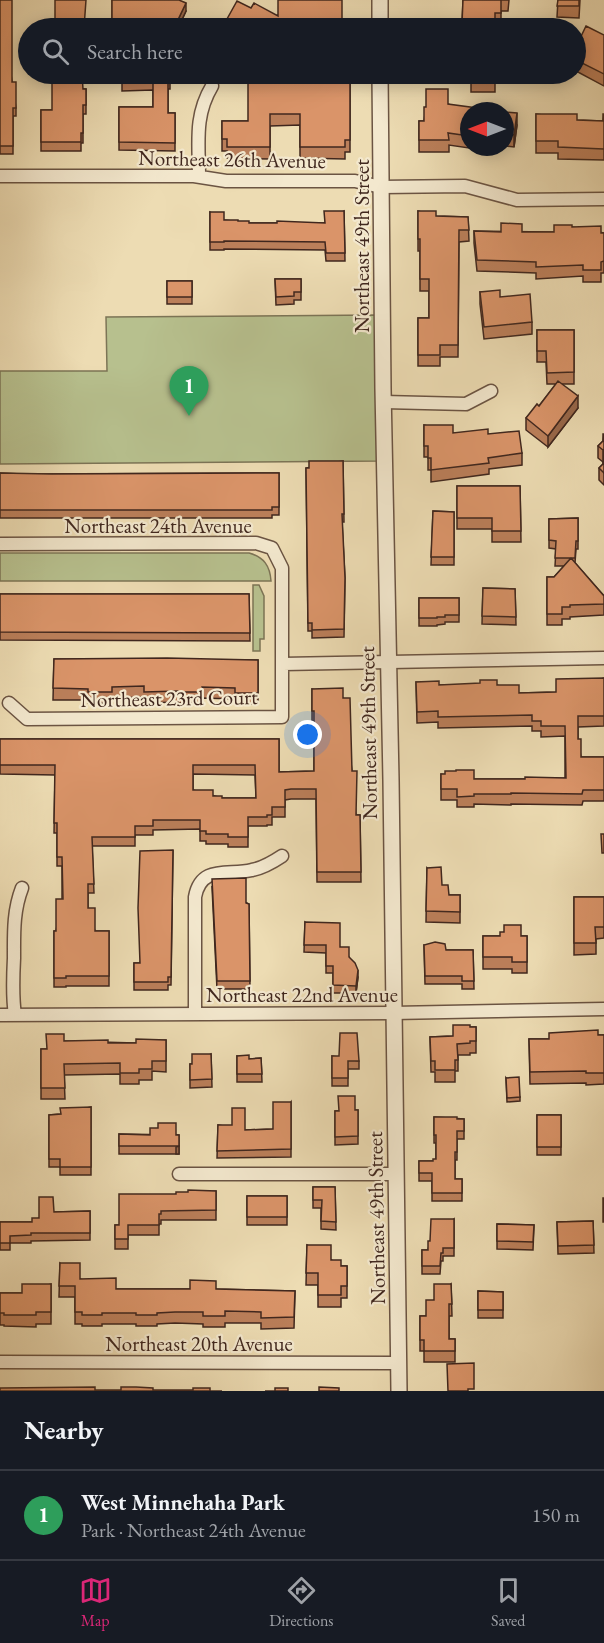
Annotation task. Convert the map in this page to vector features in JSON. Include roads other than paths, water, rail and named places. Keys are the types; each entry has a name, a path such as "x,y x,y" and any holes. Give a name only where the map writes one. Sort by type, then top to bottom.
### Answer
{"street":[{"path":"380,0 380,18"},
{"name":"Northeast 49th Street","path":"380,84 399,1391"},
{"path":"199,176 199,118 204,99 212,86"},
{"name":"Northeast 26th Avenue","path":"0,176 199,176 226,181 355,181 381,187 465,186 517,200 604,199"},
{"path":"384,402 466,404 491,391"},
{"name":"Northeast 24th Avenue","path":"0,544 256,543 272,548 282,568 283,664"},
{"path":"283,664 604,658"},
{"name":"Northeast 23rd Court","path":"9,703 27,719 282,717 283,664"},
{"path":"195,1014 196,890 212,874 252,871 282,856"},
{"path":"15,1015 13,1000 14,916 22,888"},
{"name":"Northeast 22nd Avenue","path":"0,1015 604,1010"},
{"path":"179,1174 396,1174"},
{"name":"Northeast 20th Avenue","path":"0,1362 398,1363"}],"place":[{"name":"West Minnehaha Park","path":"189,416"}]}
